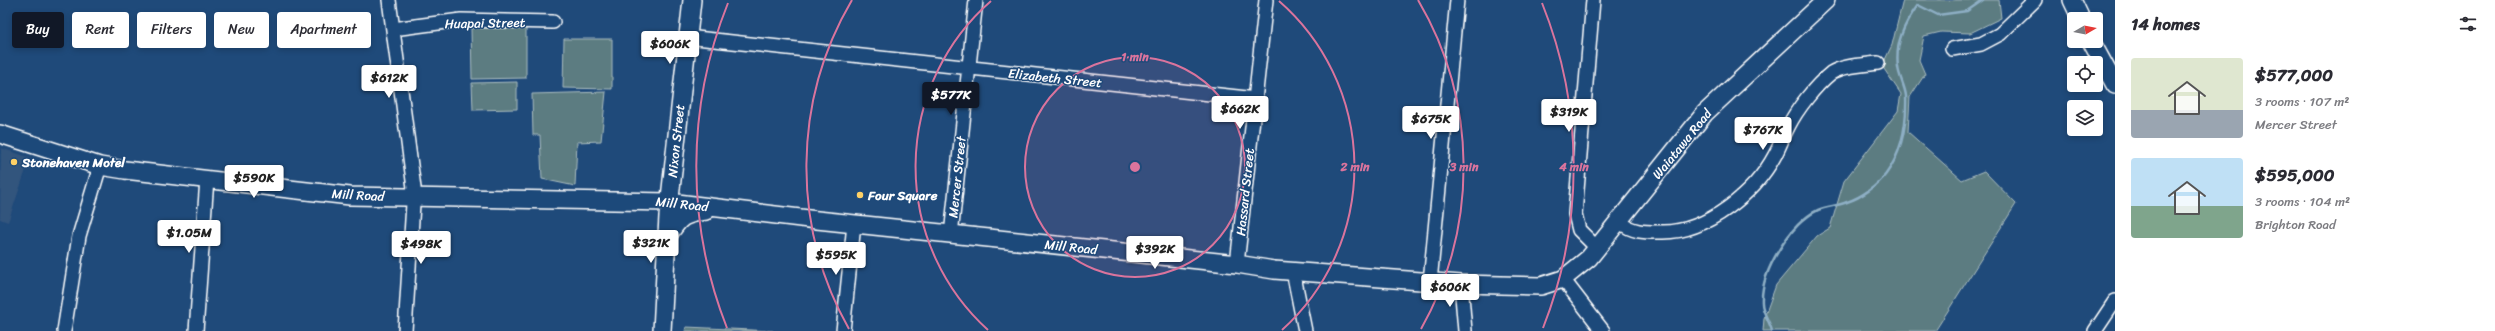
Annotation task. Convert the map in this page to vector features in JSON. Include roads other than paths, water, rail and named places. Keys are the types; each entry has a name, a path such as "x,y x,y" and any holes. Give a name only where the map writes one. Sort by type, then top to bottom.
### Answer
{"main road":[{"name":"Nixon Street","path":"662,331 669,202 692,0"},
{"name":"Waiatawa Road","path":"1563,279 1589,258 1620,222 1704,113 1826,0"},
{"path":"2072,0 2078,12"},
{"path":"2095,48 2115,86"},
{"name":"Mill Road","path":"0,134 100,166 350,196 669,202 950,235 1293,271 1461,284 1541,286 1563,279"},
{"name":"Mill Road","path":"667,237 680,218 685,215 722,208"}],"street":[{"path":"389,0 414,188 405,331"},
{"name":"Mercer Street","path":"950,235 976,0"},
{"name":"Hassard Street","path":"1237,264 1266,0"},
{"path":"1430,282 1457,0"},
{"path":"1594,0 1575,214 1579,230 1597,248"},
{"path":"1952,49 1981,44 2000,34 2035,0"},
{"name":"Huapai Street","path":"393,29 462,20 553,22"},
{"name":"Elizabeth Street","path":"687,37 1256,99"},
{"path":"1620,222 1628,229 1636,231 1673,232 1699,224 1729,208 1754,183 1771,161 1788,126 1808,98 1832,72 1858,65 1878,63"},
{"path":"64,331 78,236 100,166"},
{"path":"196,331 207,179"},
{"path":"843,331 854,224"},
{"path":"1293,271 1305,331"},
{"path":"1563,279 1602,331"},
{"path":"1461,284 1466,331"},
{"path":"2095,331 2115,301"}],"waterway":[{"path":"1772,331 1762,306 1763,291 1766,277 1772,263 1788,237 1808,216 1818,210 1853,200 1869,191 1886,174 1900,147 1905,127 1906,96 1897,58 1899,42 1913,12 1918,5 1938,15 1967,11 1983,0"}],"place":[{"name":"Stonehaven Motel","path":"14,162"},
{"name":"Four Square","path":"860,195"}]}
